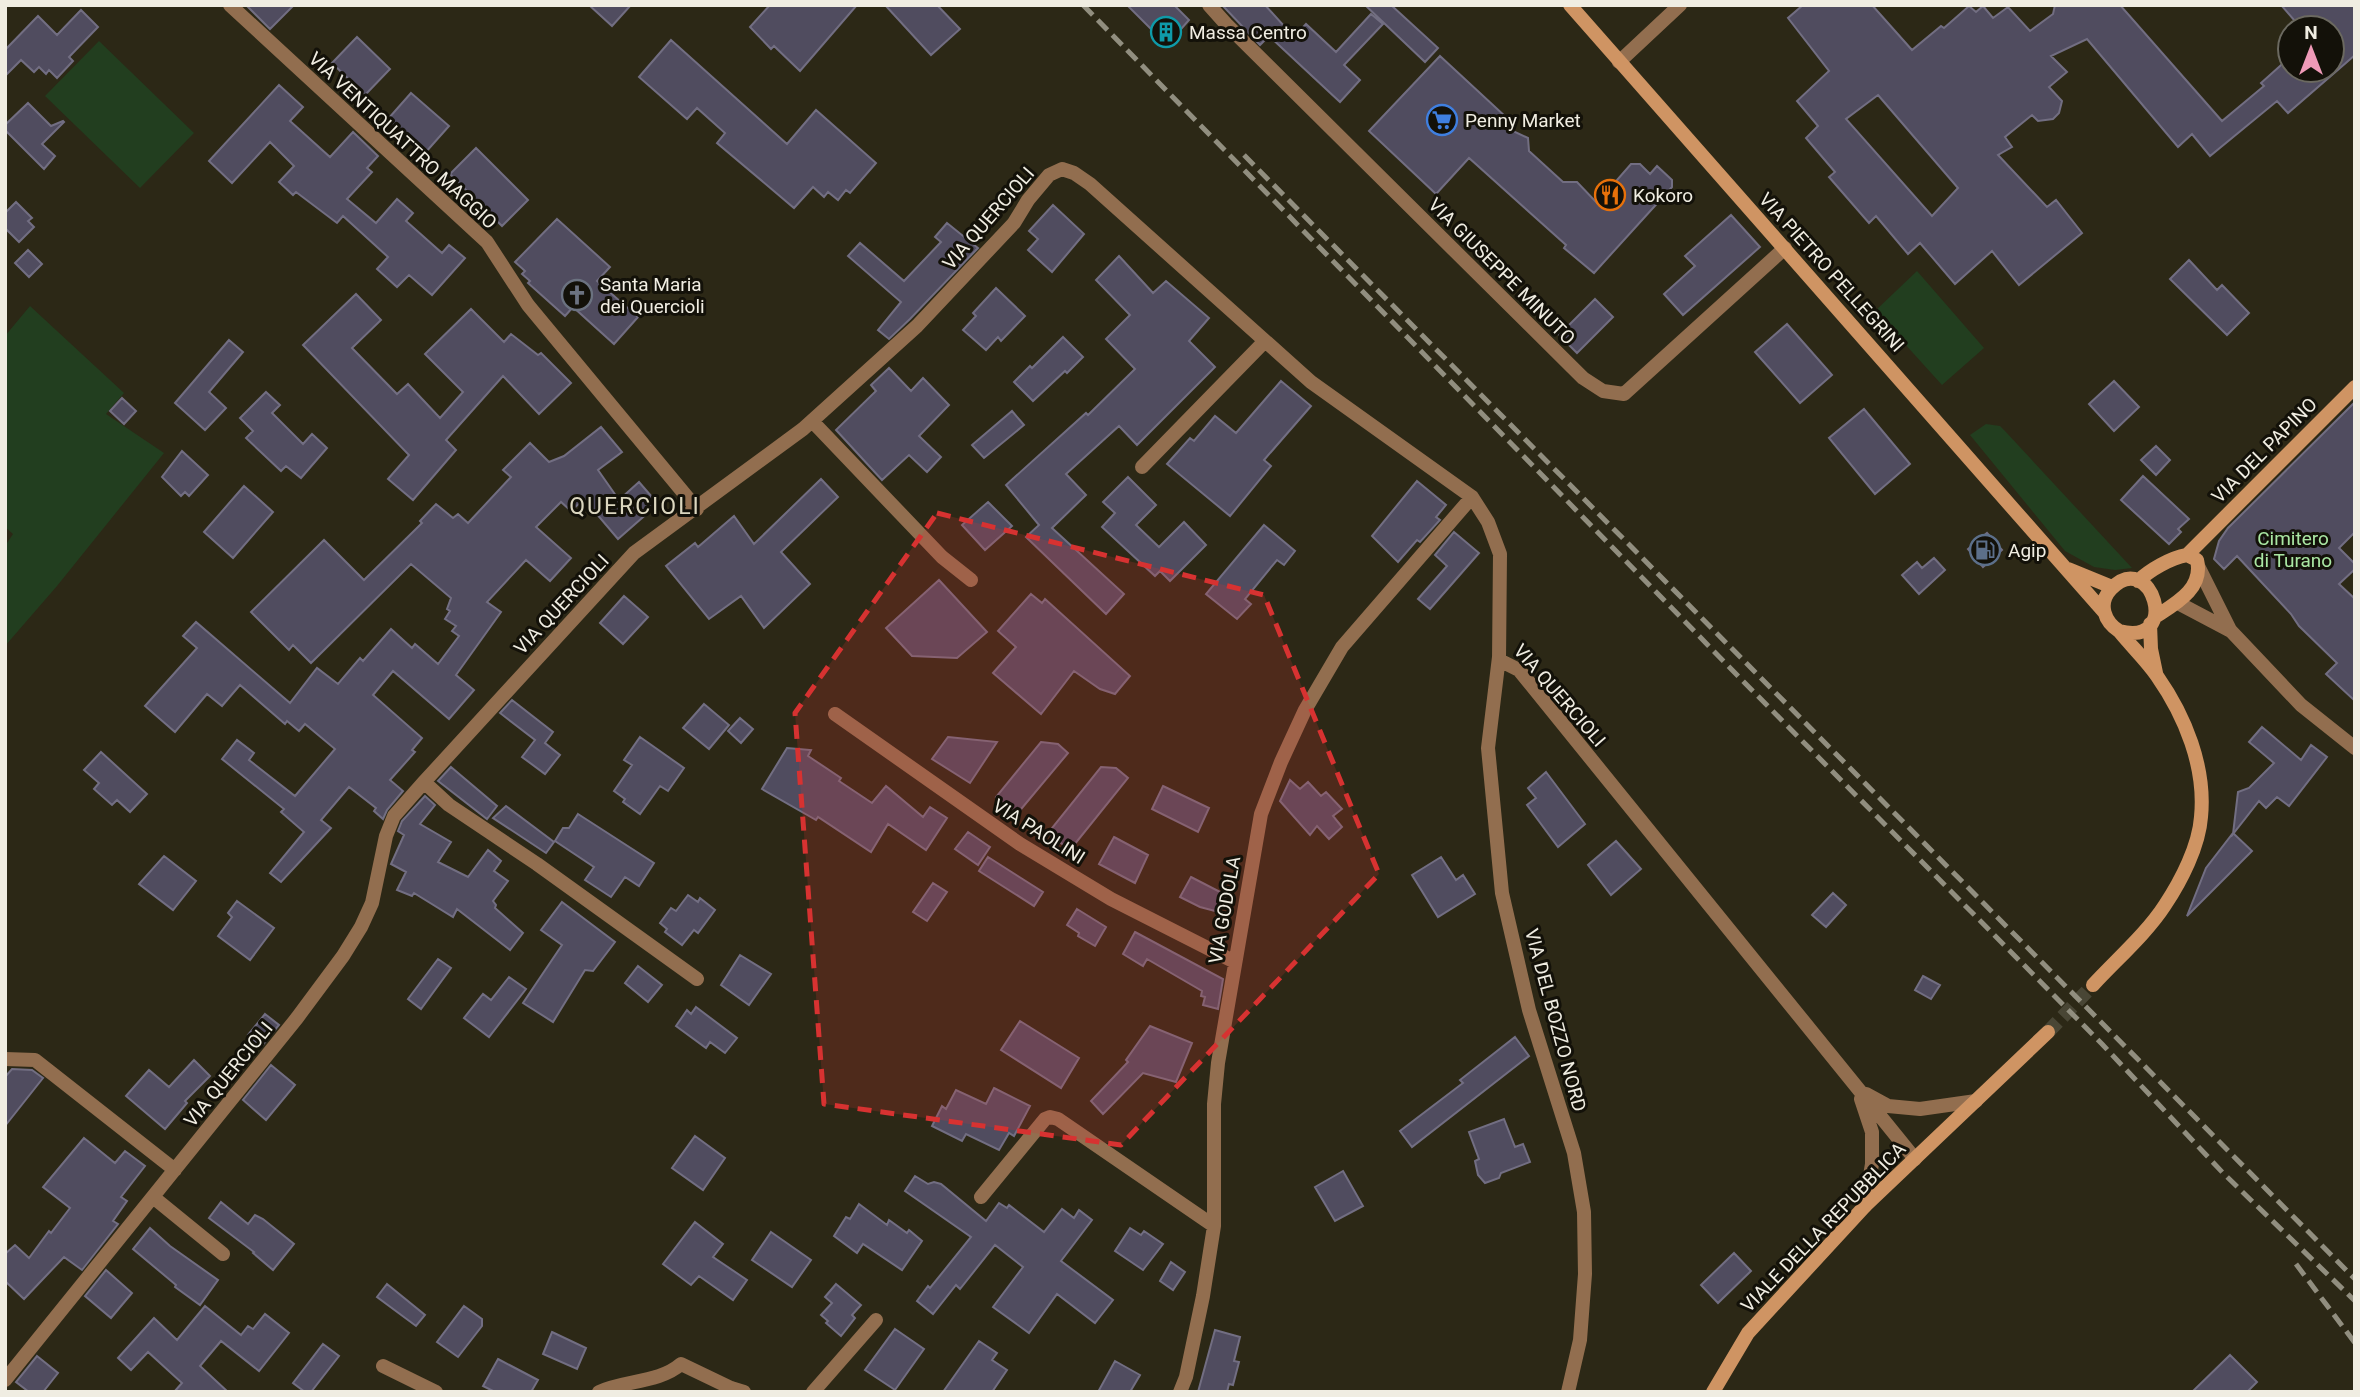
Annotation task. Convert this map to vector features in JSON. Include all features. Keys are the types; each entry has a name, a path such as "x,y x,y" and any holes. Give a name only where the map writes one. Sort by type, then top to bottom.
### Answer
{"main road":[{"name":"VIA PIETRO PELLEGRINI","path":"1570,5 2104,612"},
{"name":"VIA DEL PAPINO","path":"2194,561 2202,541 2355,387"},
{"path":"2119,631 2136,633 2190,592 2194,561 2177,556 2145,574 2138,582"},
{"path":"2064,567 2112,587"},
{"path":"2093,985 2164,907 2191,855 2202,817 2199,775 2190,737 2156,674 2107,620 2104,612 2107,594 2112,587 2129,580 2138,582 2152,592 2156,600 2151,649 2156,674"},
{"path":"1976,1101 2048,1032"},
{"name":"VIALE DELLA REPUBBLICA","path":"1713,1392 1748,1333 1865,1206 1976,1101"}],"street":[{"name":"VIA VENTIQUATTRO MAGGIO","path":"230,5 487,242 528,306 696,509"},
{"name":"VIA GIUSEPPE MINUTO","path":"1209,5 1583,378 1602,391 1624,394 1785,248"},
{"path":"1619,62 1679,5"},
{"name":"VIA QUERCIOLI","path":"5,1380 176,1170 343,956 372,903 386,836 394,816 634,553 812,421 917,326 1009,228 1049,175 1062,169 1074,173 1090,184 1311,382 1472,497 1488,522 1500,554 1499,660 1518,670 1915,1159"},
{"path":"1142,467 1265,341"},
{"path":"812,421 942,556 971,580"},
{"name":"VIA GODOLA","path":"1180,1392 1186,1377 1203,1296 1214,1226 1214,1104 1218,1063 1261,814 1305,710 1342,647 1472,497"},
{"path":"2194,561 2231,631 2301,705 2355,748"},
{"path":"2178,603 2231,631"},
{"name":"VIA DEL BOZZO NORD","path":"1499,657 1488,748 1502,893 1529,1010 1574,1153 1584,1212 1585,1274 1580,1340 1568,1392"},
{"name":"VIA PAOLINI","path":"835,714 1020,844 1111,899 1235,961"},
{"path":"424,782 449,805 697,979"},
{"path":"5,1059 35,1060 176,1170"},
{"name":"VIA QUERCIOLI","path":"1858,1091 1872,1132 1872,1164 1865,1206"},
{"path":"1858,1091 1888,1106 1920,1109 1976,1101"},
{"path":"981,1197 1045,1119 1051,1117 1058,1119 1214,1226"},
{"path":"153,1198 223,1254"},
{"path":"813,1392 876,1320"},
{"path":"599,1392 609,1387 671,1374 681,1364 744,1392"},
{"path":"383,1366 436,1392"}],"highlighted area":[{"path":"937,513 1264,595 1379,874 1121,1145 824,1104 795,713"}],"green space":[{"path":"99,41 194,133 140,188 45,96"},
{"path":"1917,271 1984,348 1942,385 1875,311"},
{"path":"30,306 124,393 106,414 164,453 5,646 5,546 13,534 5,527 5,336"},
{"path":"1986,424 2000,426 2132,568 2115,570 2094,567 2065,551 1970,435"}],"building":[{"path":"246,5 294,5 270,29"},
{"path":"589,5 631,5 612,26"},
{"path":"770,5 857,5 800,71 774,46 771,49 750,27"},
{"path":"885,5 937,5 960,29 931,55"},
{"name":"Massa Centro","path":"1127,5 1174,5 1189,20 1167,45"},
{"path":"1222,5 1265,5 1294,37 1306,24 1336,52 1371,14 1383,24 1344,65 1360,80 1340,102 1269,36 1260,45"},
{"path":"1365,5 1391,5 1438,48 1425,62"},
{"path":"1803,5 1872,5 1912,50 1941,26 1944,28 1969,6 1976,12 1983,6 1993,18 2008,7 2030,31 2053,14 2055,5 2120,5 2222,121 2264,86 2261,83 2276,70 2276,84 2322,84 2288,113 2277,101 2210,156 2192,134 2178,147 2087,39 2051,56 2067,72 2049,87 2062,101 2059,113 2053,119 2038,121 2032,115 2005,137 2012,147 1998,155 2047,207 2056,200 2082,233 2019,285 1992,251 1955,284 1920,243 1908,254 1876,216 1869,223 1829,177 1835,172 1806,138 1818,126 1797,101 1829,71 1788,18","holes":["1878,95 1958,188 1932,216 1846,119"]},
{"path":"2281,5 2355,5 2355,55 2346,63 2346,14 2289,14"},
{"path":"81,10 98,27 69,57 73,61 57,78 49,70 46,74 39,67 34,72 21,60 5,76 5,50 38,16 57,35"},
{"path":"357,37 390,69 365,95 332,63"},
{"path":"671,40 787,144 816,110 876,163 850,193 846,190 838,200 828,192 824,197 813,187 794,208 717,143 725,133 697,108 687,119 639,77"},
{"path":"1440,56 1507,118 1500,125 1528,138 1529,151 1563,182 1577,182 1597,203 1631,164 1640,164 1650,174 1657,166 1672,180 1672,187 1594,273 1469,158 1436,194 1369,131"},
{"path":"279,85 303,107 290,121 330,157 353,132 378,156 367,168 372,172 347,199 376,223 397,199 413,213 406,221 442,253 449,245 465,258 432,295 409,275 397,287 377,269 388,257 343,216 337,223 296,192 293,195 279,182 294,166 270,142 232,183 209,161"},
{"path":"411,93 449,126 425,153 388,119"},
{"path":"28,103 51,126 64,122 42,144 55,156 44,169 5,130 5,125"},
{"path":"476,148 528,200 502,226 450,174"},
{"path":"16,202 32,218 28,221 34,227 19,242 5,228 5,213"},
{"path":"1053,205 1084,234 1052,272 1028,250 1038,239 1029,231"},
{"path":"1731,215 1760,247 1683,315 1664,294 1695,266 1685,256"},
{"name":"Santa Maria dei Quercioli","path":"557,219 610,267 597,281 638,317 614,344 573,307 565,316 528,283 530,281 522,274 525,271 515,262"},
{"path":"947,223 978,248 889,339 878,330 901,302 848,256 860,243 904,281 941,242 935,237"},
{"path":"28,250 42,264 29,277 15,263"},
{"path":"1119,256 1153,293 1166,281 1209,318 1189,341 1215,367 1137,445 1119,426 1066,474 1086,495 1052,528 1124,594 1106,614 1026,537 1039,525 1006,485 1086,413 1088,415 1135,369 1106,339 1130,315 1096,280"},
{"path":"2189,260 2217,290 2222,285 2249,313 2227,335 2170,279"},
{"path":"996,288 1025,316 1001,341 998,337 986,350 963,330 976,316 973,313"},
{"path":"356,294 381,320 352,348 397,394 408,384 440,418 463,392 425,354 471,309 504,342 511,334 538,355 541,353 571,383 539,414 503,376 446,440 456,450 413,500 388,479 409,455 303,345"},
{"path":"1595,299 1613,317 1577,353 1559,335"},
{"path":"1787,324 1832,375 1800,403 1755,352"},
{"path":"1063,337 1083,357 1033,401 1014,382"},
{"path":"229,340 243,352 209,392 226,408 205,430 175,403"},
{"path":"889,368 911,391 923,378 949,405 919,436 941,457 927,472 909,455 882,480 836,430 876,391 871,385"},
{"path":"1281,381 1311,406 1264,460 1271,466 1230,516 1167,464 1190,438 1194,441 1215,416 1236,433"},
{"path":"2114,381 2139,407 2114,431 2089,404"},
{"path":"266,392 280,405 272,413 303,444 312,434 327,448 301,478 286,466 281,471 246,438 253,431 240,418"},
{"path":"122,398 136,411 124,424 110,411"},
{"name":"Cimitero di Turano","path":"2355,402 2355,532 2339,548 2355,564 2355,569 2339,584 2355,599 2355,701 2326,674 2337,663 2299,626 2237,556 2224,569 2214,559 2219,541 2228,528"},
{"path":"1864,409 1910,464 1875,494 1829,438"},
{"path":"1012,411 1024,425 984,458 972,445"},
{"path":"601,427 622,452 598,470 619,500 639,482 658,504 618,539 584,499 571,511 561,502 536,527 571,558 550,581 526,560 487,602 501,612 456,675 474,690 449,719 393,671 373,695 422,738 412,750 415,752 390,780 403,791 383,819 374,811 376,808 349,787 321,820 331,828 281,882 270,873 304,832 281,812 284,809 222,759 237,740 254,753 249,760 295,796 335,749 305,724 299,731 287,721 285,724 240,685 222,706 207,694 175,732 145,706 197,648 183,636 196,622 290,703 317,668 338,684 360,658 363,661 391,629 412,648 415,644 438,664 459,636 452,631 456,626 445,619 450,611 447,609 451,598 411,564 311,663 293,645 289,650 251,612 324,540 364,580 422,523 420,521 436,504 453,518 458,514 468,523 511,477 503,470 530,443 549,462 564,456"},
{"path":"2156,446 2170,460 2156,475 2141,460"},
{"path":"182,451 208,475 189,496 185,492 181,496 162,477"},
{"path":"2143,476 2189,519 2178,529 2181,532 2169,544 2121,500"},
{"path":"1128,477 1156,505 1136,525 1159,547 1184,522 1206,545 1170,581 1160,571 1155,576 1102,527 1115,513 1103,502"},
{"path":"821,479 838,497 781,552 810,584 764,628 741,596 709,619 666,566 695,543 698,547 734,516 754,544"},
{"path":"1417,481 1446,505 1436,517 1440,520 1420,542 1417,540 1398,562 1372,536"},
{"path":"244,486 273,512 233,558 204,532"},
{"path":"988,502 1012,526 985,550 962,525"},
{"path":"1264,525 1295,551 1284,565 1277,560 1245,599 1251,604 1237,619 1206,594"},
{"path":"1454,532 1479,553 1430,609 1418,599 1447,566 1435,555"},
{"name":"Agip","path":"1987,533 2002,550 1983,567 1968,549"},
{"path":"1934,558 1945,570 1919,594 1902,575 1917,562 1922,568"},
{"path":"939,580 987,632 957,658 912,656 886,628"},
{"path":"1031,594 1042,603 1045,599 1130,676 1115,694 1100,689 1074,671 1041,714 993,673 1016,647 998,631"},
{"path":"624,596 648,617 623,644 600,623"},
{"path":"512,700 553,732 545,743 560,755 545,774 522,757 535,740 500,713"},
{"path":"704,704 729,725 709,749 683,728"},
{"path":"740,718 753,729 741,743 728,731"},
{"path":"2262,727 2301,760 2311,745 2327,757 2289,806 2277,797 2266,808 2259,801 2233,834 2238,792 2249,788 2274,763 2249,742"},
{"path":"640,737 684,768 668,791 660,786 640,814 623,802 625,799 614,791 632,765 624,760"},
{"path":"948,737 997,742 970,783 932,759"},
{"path":"1041,742 1058,744 1068,753 1017,814 996,797"},
{"path":"787,748 811,750 808,756 872,803 886,786 923,817 930,807 947,818 926,850 888,824 871,852 818,817 816,820 762,789"},
{"path":"101,752 147,794 130,812 117,800 112,805 94,789 99,783 84,770"},
{"path":"451,767 497,806 487,819 438,781"},
{"path":"1101,767 1116,768 1128,778 1070,850 1048,833"},
{"path":"1546,772 1585,824 1558,847 1527,805 1536,798 1528,788"},
{"path":"1290,780 1300,789 1308,782 1321,796 1326,792 1342,809 1333,816 1342,827 1329,839 1317,826 1310,835 1280,801"},
{"path":"1163,786 1209,808 1198,832 1152,809"},
{"path":"425,796 435,805 420,824 451,842 438,862 468,877 488,850 501,861 494,871 508,881 493,901 495,908 523,933 510,950 457,909 453,917 414,893 412,896 397,890 406,872 391,864 404,835 398,831 402,821"},
{"path":"506,806 554,842 546,853 493,818"},
{"path":"578,814 654,863 639,886 625,877 611,897 585,880 594,867 555,841 563,828 569,828"},
{"path":"968,832 990,847 978,865 955,849"},
{"path":"2233,833 2252,851 2187,916 2206,868"},
{"path":"1114,837 1148,855 1135,883 1099,864"},
{"path":"1616,841 1641,869 1611,895 1588,865"},
{"path":"164,856 196,881 173,910 139,884"},
{"path":"988,857 1043,892 1034,906 979,871"},
{"path":"1441,857 1456,880 1463,875 1475,894 1438,917 1412,875"},
{"path":"1191,877 1226,895 1219,912 1200,907 1180,897"},
{"path":"933,883 947,892 927,921 913,912"},
{"path":"1833,893 1846,905 1826,927 1812,915"},
{"path":"688,895 698,902 700,898 715,910 698,933 694,930 682,945 665,932 667,929 660,923 671,908 676,911"},
{"path":"237,901 274,928 250,960 218,936 232,917 228,913"},
{"path":"562,902 615,942 593,971 585,970 553,1022 523,1003 562,945 541,930"},
{"path":"1077,909 1106,927 1095,946 1078,936 1079,933 1067,925"},
{"path":"1135,932 1223,979 1218,1009 1203,1005 1205,997 1201,996 1202,991 1147,959 1143,966 1123,954"},
{"path":"740,955 771,974 749,1005 721,985"},
{"path":"438,959 451,968 421,1009 408,999"},
{"path":"638,966 662,985 648,1002 625,983"},
{"path":"1923,976 1940,985 1931,999 1915,990"},
{"path":"509,977 526,989 489,1037 464,1018 483,994 491,1000"},
{"path":"696,1007 737,1038 725,1053 710,1042 706,1048 676,1026 687,1010 691,1014"},
{"path":"265,1014 279,1025 261,1047 248,1035"},
{"path":"1020,1021 1079,1058 1061,1088 1001,1050"},
{"path":"1150,1026 1192,1043 1176,1082 1143,1073 1103,1114 1091,1101 1128,1062 1126,1060"},
{"path":"1515,1037 1529,1056 1412,1147 1400,1131 1463,1083 1460,1080"},
{"path":"194,1060 210,1076 185,1101 187,1103 165,1129 126,1096 149,1070 169,1087"},
{"path":"271,1065 295,1085 266,1120 243,1100"},
{"path":"12,1069 32,1070 43,1078 5,1126 5,1077"},
{"path":"994,1088 1030,1106 1014,1136 1009,1133 999,1150 966,1134 962,1141 932,1126 942,1106 946,1109 956,1090 986,1104"},
{"path":"1504,1119 1515,1147 1523,1144 1530,1162 1501,1173 1499,1178 1485,1183 1478,1175 1475,1161 1479,1159 1469,1132"},
{"path":"695,1136 725,1158 703,1190 672,1168"},
{"path":"84,1138 115,1163 125,1151 145,1166 121,1197 127,1201 113,1221 118,1224 82,1270 64,1257 24,1299 5,1281 5,1254 15,1245 29,1258 70,1208 43,1187"},
{"path":"1343,1171 1363,1206 1335,1221 1315,1187"},
{"path":"915,1176 928,1184 941,1184 986,1221 999,1203 1007,1208 1009,1205 1044,1232 1062,1209 1074,1218 1079,1210 1092,1220 1061,1261 1113,1300 1095,1323 1057,1294 1029,1333 993,1307 1023,1267 995,1245 960,1289 956,1285 933,1314 917,1301 971,1237 905,1191"},
{"path":"221,1202 248,1224 255,1215 263,1219 294,1244 273,1270 209,1218"},
{"path":"859,1204 887,1225 889,1220 907,1233 909,1230 922,1241 902,1270 863,1244 857,1253 834,1236 846,1217 850,1219"},
{"path":"695,1222 723,1244 713,1257 747,1280 733,1300 699,1276 691,1285 663,1264"},
{"path":"150,1228 170,1246 218,1280 200,1305 175,1287 176,1285 133,1249"},
{"path":"1130,1228 1141,1235 1144,1231 1163,1244 1143,1270 1115,1251"},
{"path":"771,1232 811,1260 792,1287 752,1260"},
{"path":"1734,1253 1751,1271 1718,1303 1701,1285"},
{"path":"1171,1262 1185,1272 1173,1290 1160,1281"},
{"path":"106,1270 132,1293 111,1318 85,1296"},
{"path":"387,1284 425,1315 416,1326 377,1297"},
{"path":"836,1284 861,1305 852,1315 855,1318 841,1336 821,1315 832,1303 825,1297"},
{"path":"205,1306 241,1335 248,1326 253,1329 265,1314 289,1333 259,1371 221,1341 200,1366 228,1392 174,1392 182,1383 148,1352 131,1370 118,1358 154,1318 177,1340"},
{"path":"464,1306 482,1319 482,1326 458,1357 437,1342"},
{"path":"895,1329 924,1349 895,1390 865,1370"},
{"path":"1215,1330 1240,1337 1234,1361 1239,1362 1233,1385 1229,1384 1227,1392 1198,1392"},
{"path":"552,1332 586,1348 577,1369 543,1354"},
{"path":"979,1341 997,1353 992,1360 1007,1370 992,1392 943,1392"},
{"path":"323,1344 339,1356 311,1392 305,1392 293,1383"},
{"path":"2230,1355 2257,1382 2247,1392 2192,1392"},
{"path":"37,1356 58,1373 43,1392 29,1392 16,1382"},
{"path":"498,1359 538,1380 531,1392 495,1392 483,1386"},
{"path":"1115,1361 1140,1375 1130,1392 1098,1392"}],"tunnel":[{"path":"2048,1032 2093,985"}],"railway":[{"path":"1083,5 1741,679 2102,1044 2223,1173 2355,1301"},
{"path":"1244,155 2355,1279"},
{"path":"2296,1264 2355,1343"}],"place":[{"name":"Massa Centro","path":"1166,32"},
{"name":"Penny Market","path":"1442,120"},
{"name":"Kokoro","path":"1610,195"},
{"name":"Santa Maria dei Quercioli","path":"577,295"},
{"name":"Agip","path":"1985,550"}],"district":[{"name":"QUERCIOLI","path":"635,506"}]}
